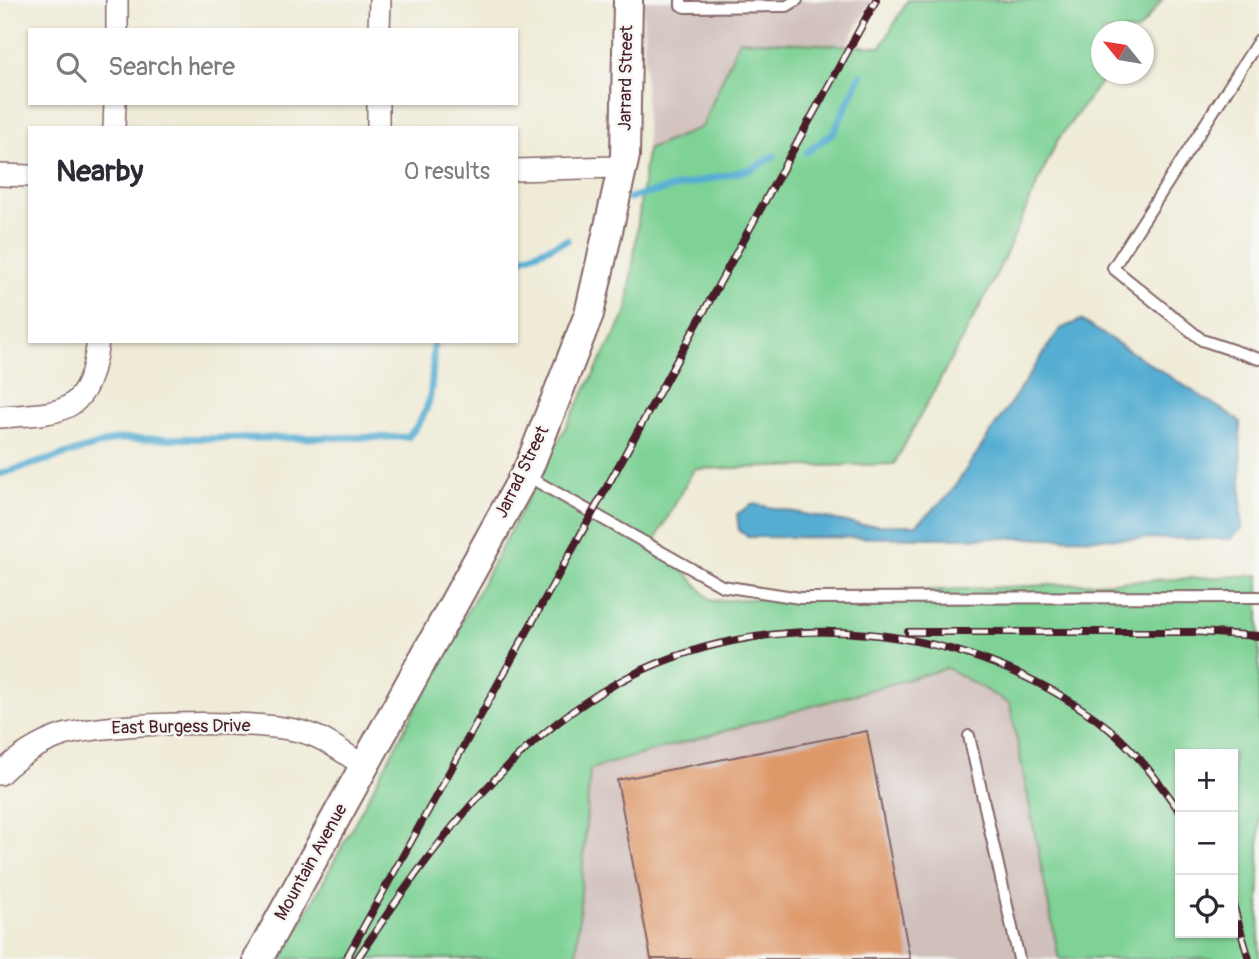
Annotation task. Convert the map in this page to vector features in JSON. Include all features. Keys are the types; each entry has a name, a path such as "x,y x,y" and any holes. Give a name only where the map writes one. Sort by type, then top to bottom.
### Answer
{"street":[{"path":"117,0 117,28"},
{"path":"379,28 380,0"},
{"name":"Jarrard Street","path":"625,156 628,0"},
{"path":"114,126 115,105"},
{"path":"378,105 378,126"},
{"path":"518,170 615,167 625,156"},
{"name":"Jarrad Street","path":"365,766 524,475 589,314 625,156"},
{"path":"0,175 28,176"},
{"path":"0,417 55,413 71,407 86,390 99,343"},
{"name":"East Burgess Drive","path":"0,774 34,748 60,736 88,729 185,726 279,726 311,734 365,766"},
{"name":"Mountain Avenue","path":"258,959 365,766"}],"lane":[{"path":"681,0 681,5 686,7 787,6 797,0"},
{"path":"1259,40 1113,268 1202,340 1259,359"},
{"path":"524,475 722,586 800,598 1259,597"},
{"path":"969,736 1019,959"}],"shaded area":[{"path":"643,0 872,0 847,44 739,40 702,127 647,150"},
{"path":"947,668 1010,704 1059,959 576,959 590,769"}],"green space":[{"path":"908,0 1162,0 1146,21 1091,21 1091,84 1100,84 1057,141 992,284 894,464 694,469 656,539 711,601 1259,575 1259,959 1059,959 1010,704 947,668 590,769 576,959 282,959 627,312 647,150 702,127 739,40 881,47"}],"water":[{"path":"1081,320 1240,421 1242,528 1231,539 750,537 739,531 737,514 753,504 862,525 916,525 949,495 1060,329"}],"building":[{"path":"867,731 910,959 651,959 617,780"}],"waterway":[{"path":"807,152 834,132 861,75"},
{"path":"629,198 752,169 774,156"},
{"path":"518,260 567,240"},
{"path":"0,474 118,439 408,437 424,415 428,404 434,343"}],"railway":[{"path":"346,959 876,0"},
{"path":"357,959 411,881 470,806 538,739 575,709 615,684 674,657 737,640 802,632 868,634 933,645 995,664 1054,692 1108,728 1138,757 1175,805"},
{"path":"908,632 1198,632 1259,636"},
{"path":"1238,922 1249,959"}]}
